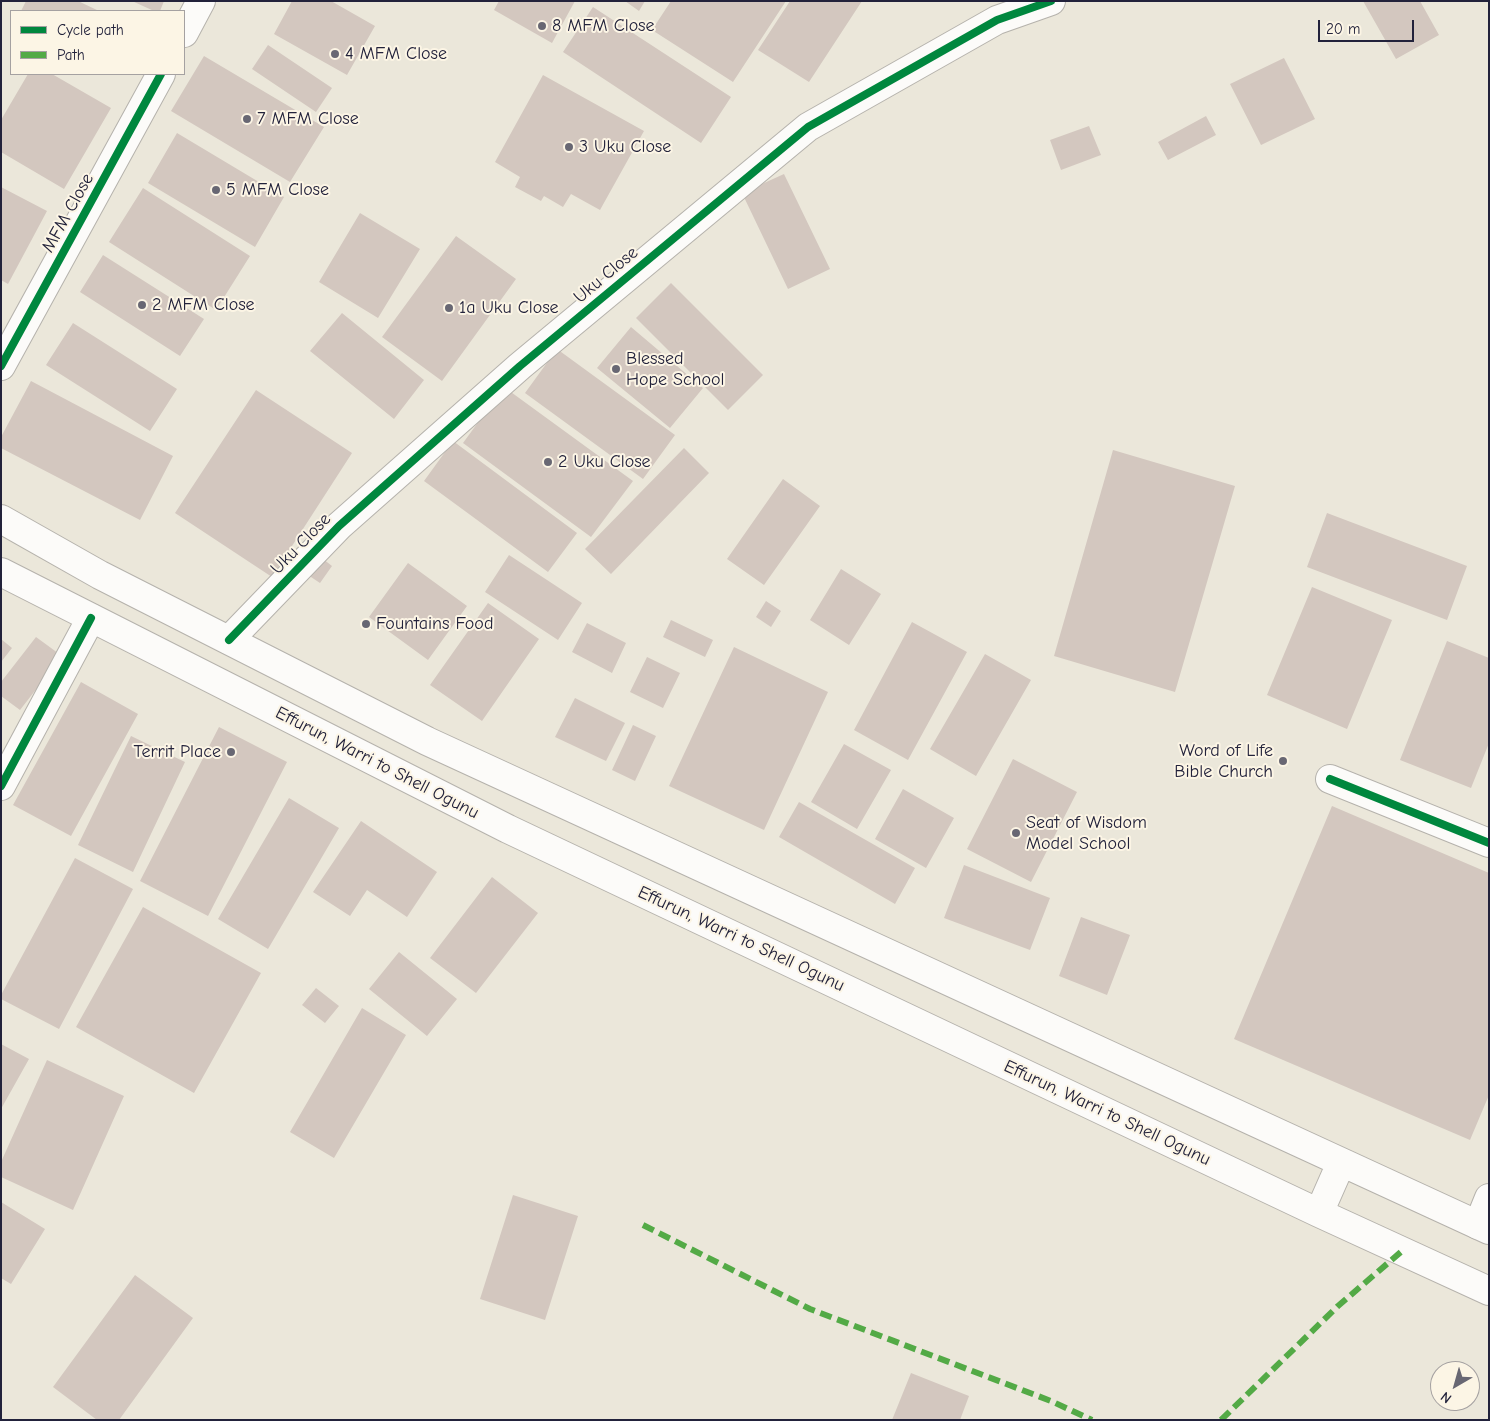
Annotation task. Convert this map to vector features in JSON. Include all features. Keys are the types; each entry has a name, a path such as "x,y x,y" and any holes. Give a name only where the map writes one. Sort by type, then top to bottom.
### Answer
{"main road":[{"path":"185,31 201,1"},
{"name":"Uku Close","path":"229,640 339,526 520,366 808,127 997,20 1051,1"},
{"name":"MFM Close","path":"1,366 161,75"},
{"path":"1,519 100,574 427,741 1484,1227 1489,1198"},
{"name":"Effurun, Warri to Shell Ogunu","path":"1,572 508,829 1319,1213 1489,1291"},
{"path":"1,786 91,618"},
{"path":"1330,779 1489,843"},
{"path":"1319,1213 1342,1163"}],"building":[{"path":"26,1 78,1 97,10 22,10"},
{"path":"132,1 164,1 160,10 152,10"},
{"name":"4 MFM Close","path":"292,1 331,1 375,26 347,75 274,34"},
{"name":"8 MFM Close","path":"499,1 575,1 552,43 494,10"},
{"path":"625,1 645,1 639,11"},
{"path":"671,1 786,1 733,82 652,30"},
{"path":"790,1 862,1 809,82 758,50"},
{"path":"1363,1 1420,1 1439,35 1396,59"},
{"path":"593,7 731,97 701,143 563,52"},
{"path":"268,45 332,88 316,112 252,69"},
{"name":"7 MFM Close","path":"204,56 324,127 290,182 171,111"},
{"path":"1284,58 1315,119 1261,145 1230,84"},
{"path":"27,75 54,75 111,108 64,189 1,152 1,120"},
{"name":"3 Uku Close","path":"543,75 644,131 600,210 571,194 563,207 544,196 541,201 515,187 520,177 495,162"},
{"path":"1206,116 1216,135 1168,160 1158,142"},
{"path":"1089,126 1101,155 1061,170 1050,140"},
{"name":"5 MFM Close","path":"177,133 284,197 255,247 148,183"},
{"path":"784,174 830,269 788,289 742,193"},
{"path":"1,187 47,211 8,284 1,280"},
{"path":"143,188 250,256 216,310 109,242"},
{"path":"360,213 420,249 378,318 319,282"},
{"name":"1a Uku Close","path":"456,236 516,279 442,381 382,337"},
{"name":"2 MFM Close","path":"103,255 204,319 180,356 80,292"},
{"path":"671,283 763,375 728,410 636,318"},
{"path":"342,313 424,380 394,419 310,351"},
{"path":"73,323 177,389 150,431 46,365"},
{"path":"631,327 703,388 670,428 597,368"},
{"path":"557,349 675,435 643,479 525,393"},
{"path":"31,381 173,456 140,520 1,448 1,437"},
{"name":"2 Uku Close","path":"504,387 633,481 591,537 463,443"},
{"path":"256,390 352,453 272,577 175,513"},
{"path":"453,441 577,533 548,572 424,481"},
{"path":"684,448 709,473 611,574 585,549"},
{"path":"1113,450 1235,486 1175,692 1054,656"},
{"path":"783,479 820,506 764,585 727,559"},
{"path":"1327,513 1467,566 1447,620 1307,567"},
{"path":"318,555 332,566 320,583 305,573"},
{"path":"509,555 582,603 558,640 485,592"},
{"path":"408,563 467,606 428,660 369,617"},
{"path":"841,569 881,594 849,645 810,620"},
{"path":"1312,587 1392,620 1347,729 1267,695"},
{"path":"766,601 781,611 771,627 756,617"},
{"path":"488,603 539,639 482,721 430,685"},
{"path":"671,620 713,640 705,657 663,637"},
{"path":"912,622 967,652 908,760 854,730"},
{"path":"587,623 626,643 612,673 572,652"},
{"path":"36,637 62,656 20,710 1,696 1,682"},
{"path":"1,639 12,648 1,662"},
{"path":"1447,641 1489,658 1489,743 1471,788 1400,760"},
{"path":"734,647 828,692 764,830 669,786"},
{"path":"985,654 1031,680 976,776 930,749"},
{"path":"647,657 680,673 663,708 630,692"},
{"path":"81,682 138,714 71,836 13,805"},
{"path":"575,698 625,723 606,761 555,737"},
{"path":"633,725 656,736 635,781 612,770"},
{"path":"219,727 287,762 208,916 140,881"},
{"path":"131,736 185,762 133,872 78,845"},
{"path":"844,744 891,770 857,829 811,802"},
{"path":"1013,759 1077,792 1031,882 967,849"},
{"path":"903,789 954,818 926,868 875,839"},
{"path":"289,798 339,828 268,949 218,919"},
{"path":"799,802 915,868 895,904 779,837"},
{"path":"1332,806 1489,873 1489,1095 1470,1140 1234,1039"},
{"path":"361,821 437,872 407,917 367,890 350,916 313,892"},
{"path":"75,858 133,889 59,1029 1,999 1,995"},
{"path":"964,865 1050,898 1030,950 944,918"},
{"path":"492,877 538,913 476,993 430,958"},
{"path":"143,907 261,973 194,1093 76,1027"},
{"path":"1081,917 1130,935 1107,995 1059,976"},
{"path":"399,952 457,999 427,1036 369,989"},
{"path":"316,988 339,1006 325,1023 302,1005"},
{"path":"362,1008 406,1035 334,1158 290,1132"},
{"path":"1,1044 29,1059 1,1109"},
{"path":"47,1060 124,1096 73,1210 1,1177 1,1162"},
{"path":"513,1195 578,1216 545,1320 480,1299"},
{"path":"1,1202 45,1229 11,1284 1,1278"},
{"path":"135,1275 193,1318 119,1420 97,1420 53,1387"},
{"path":"911,1373 969,1396 960,1420 892,1420"}],"marked path":[{"path":"643,1225 810,1309 1051,1401 1092,1420"},
{"path":"1221,1420 1338,1306 1402,1251"}],"cycle path":[{"path":"229,640 339,526 520,366 808,127 997,20 1051,1"},
{"path":"1,366 160,75"},
{"path":"1,786 91,618"},
{"path":"1330,779 1489,843"}],"place":[{"name":"8 MFM Close","path":"542,26"},
{"name":"4 MFM Close","path":"335,54"},
{"name":"7 MFM Close","path":"247,119"},
{"name":"3 Uku Close","path":"569,147"},
{"name":"5 MFM Close","path":"216,190"},
{"name":"2 MFM Close","path":"142,305"},
{"name":"1a Uku Close","path":"449,308"},
{"name":"Blessed Hope School","path":"616,369"},
{"name":"2 Uku Close","path":"548,462"},
{"name":"Fountains Food","path":"366,624"},
{"name":"Territ Place","path":"231,752"},
{"name":"Word of Life Bible Church","path":"1283,761"},
{"name":"Seat of Wisdom Model School","path":"1016,833"}]}
